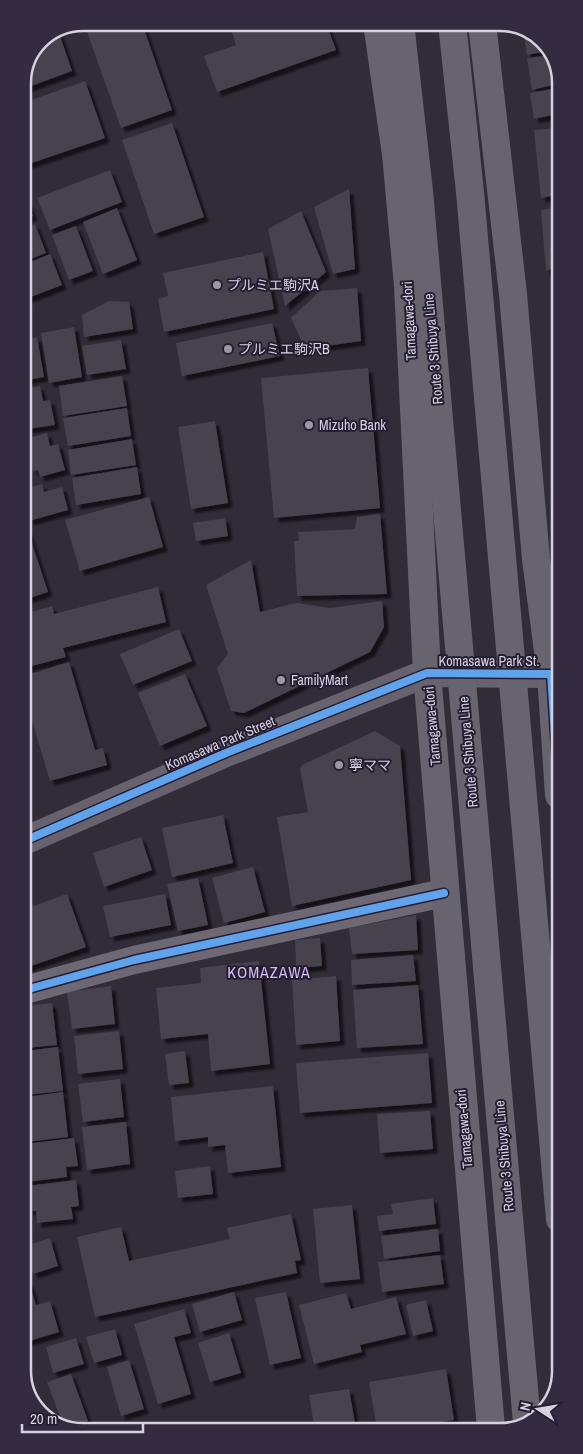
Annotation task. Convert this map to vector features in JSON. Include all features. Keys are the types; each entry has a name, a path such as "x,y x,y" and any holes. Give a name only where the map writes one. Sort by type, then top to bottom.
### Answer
{"highway":[{"name":"Tamagawa-dori","path":"378,31 396,154 408,286 427,673 444,893 491,1423"},
{"name":"Route 3 Shibuya Line","path":"401,31 419,191 526,1415"},
{"path":"453,31 470,192 552,1128"},
{"path":"483,31 513,294 536,559 552,657"}],"street":[{"name":"Komasawa Park St.","path":"427,673 552,675"},
{"name":"Komasawa Park Street","path":"31,838 226,753 427,673"},
{"path":"31,988 134,960 444,893"}],"building":[{"path":"87,31 145,31 172,110 121,128"},
{"path":"232,31 329,31 336,50 217,92 204,56 236,45"},
{"path":"60,37 72,71 31,86 33,70 37,60 49,44"},
{"path":"524,37 537,46 541,52 527,55"},
{"path":"543,56 549,67 552,85 532,90 527,58"},
{"path":"85,81 105,138 31,163 31,100"},
{"path":"552,89 552,115 534,119 530,93"},
{"path":"172,123 204,217 154,234 122,140"},
{"path":"552,128 552,196 541,198 534,130"},
{"path":"110,170 122,202 50,230 37,198"},
{"path":"349,189 355,269 333,274 314,207"},
{"path":"117,208 137,260 103,274 83,222"},
{"path":"552,208 552,268 546,271 541,210"},
{"path":"301,211 326,272 285,306 268,229"},
{"path":"35,224 46,253 31,259 31,226"},
{"path":"76,226 93,271 69,280 52,235"},
{"name":"プルミエ駒沢A","path":"263,252 274,309 164,332 158,299 168,296 163,273"},
{"path":"50,254 62,285 31,297 31,262"},
{"path":"357,288 361,341 305,349 291,318 320,291"},
{"path":"109,301 129,302 133,329 84,337 82,315"},
{"name":"プルミエ駒沢B","path":"272,323 280,356 182,376 176,343"},
{"path":"74,327 82,377 49,383 41,333"},
{"path":"37,337 44,377 31,379 31,338"},
{"path":"121,340 126,369 87,375 82,346"},
{"path":"368,368 380,508 274,518 261,378"},
{"path":"122,376 127,406 63,416 59,386"},
{"path":"40,386 43,401 50,400 55,425 31,429 31,388"},
{"path":"127,408 131,436 68,446 63,418"},
{"path":"215,421 228,503 191,509 178,427"},
{"path":"47,433 50,446 58,444 65,470 40,477 38,470 33,471 31,437"},
{"path":"132,439 136,465 71,475 68,450"},
{"path":"137,467 141,494 76,505 72,478"},
{"path":"42,484 44,492 62,487 68,510 31,520 31,487"},
{"path":"149,497 163,547 80,571 65,520"},
{"path":"380,514 387,594 297,596 294,541 299,541 298,532 355,529 357,517"},
{"path":"225,518 228,536 196,541 193,523"},
{"path":"31,540 48,592 31,598"},
{"path":"251,560 260,612 296,603 330,608 382,601 384,627 370,652 244,713 231,711 217,668 228,654 206,585"},
{"path":"158,587 166,622 63,648 66,657 31,666 31,612 52,606 54,614"},
{"path":"179,629 192,661 133,685 120,654"},
{"path":"69,662 95,750 103,748 107,765 50,781 31,717 31,674"},
{"path":"185,674 207,726 160,746 138,693"},
{"path":"375,731 400,746 411,880 292,906 277,817 308,812 300,769 302,765"},
{"path":"223,815 233,863 172,877 162,828"},
{"path":"141,837 152,870 104,887 93,853"},
{"path":"253,867 265,912 224,923 212,878"},
{"path":"198,878 208,925 178,931 167,884"},
{"path":"67,894 86,947 31,966 31,907"},
{"path":"165,894 171,925 110,937 103,906"},
{"path":"416,915 418,950 352,954 349,928"},
{"path":"320,938 322,966 296,968 295,940"},
{"path":"413,955 416,981 352,985 351,960"},
{"path":"259,961 270,1064 211,1071 208,1034 161,1039 156,988 201,983 200,968"},
{"path":"336,976 340,1041 296,1045 292,980"},
{"path":"418,985 423,1044 357,1048 353,990"},
{"path":"111,986 115,1024 72,1029 67,992"},
{"path":"52,1003 57,1045 31,1047 31,1005"},
{"path":"119,1031 123,1069 78,1074 74,1036"},
{"path":"58,1047 63,1091 31,1094 31,1050"},
{"path":"185,1051 189,1083 169,1085 165,1054"},
{"path":"428,1053 432,1103 300,1113 296,1063"},
{"path":"120,1079 124,1117 83,1122 78,1084"},
{"path":"273,1086 281,1167 228,1173 225,1145 208,1147 208,1137 175,1141 171,1097"},
{"path":"63,1092 68,1137 31,1141 31,1096"},
{"path":"430,1111 433,1149 380,1153 377,1114"},
{"path":"126,1122 130,1164 87,1170 82,1127"},
{"path":"74,1138 78,1166 66,1167 67,1177 31,1182 31,1143"},
{"path":"210,1166 213,1194 178,1198 175,1171"},
{"path":"76,1180 79,1206 71,1207 73,1219 37,1223 36,1211 31,1211 31,1186"},
{"path":"433,1198 436,1224 379,1231 377,1216 393,1214 391,1204"},
{"path":"352,1205 360,1279 320,1283 313,1209"},
{"path":"291,1214 301,1260 295,1261 297,1273 95,1317 77,1237 121,1227 129,1261 230,1239 227,1228"},
{"path":"438,1229 440,1251 384,1259 381,1236"},
{"path":"50,1238 58,1266 33,1274 31,1267 31,1244"},
{"path":"440,1255 444,1284 382,1292 378,1262"},
{"path":"31,1289 36,1305 50,1301 59,1332 31,1340"},
{"path":"234,1292 242,1320 200,1332 192,1304"},
{"path":"286,1292 301,1358 270,1365 255,1298"},
{"path":"346,1293 351,1309 396,1297 406,1334 360,1345 362,1352 314,1364 299,1305"},
{"path":"426,1300 433,1331 413,1336 406,1305"},
{"path":"184,1309 191,1333 174,1337 191,1394 158,1404 134,1324"},
{"path":"115,1329 122,1355 94,1363 86,1337"},
{"path":"229,1333 241,1373 210,1382 198,1343"},
{"path":"76,1338 84,1364 53,1373 46,1347"},
{"path":"129,1360 144,1409 121,1416 107,1367"},
{"path":"446,1369 454,1420 436,1423 376,1423 369,1382"},
{"path":"71,1374 88,1421 80,1423 60,1418 47,1382"},
{"path":"349,1389 355,1423 314,1423 309,1395"}],"cycle path":[{"path":"31,838 226,753 427,673 552,674"},
{"path":"551,674 552,689"},
{"path":"31,988 134,960 444,893"}],"place":[{"name":"プルミエ駒沢A","path":"217,285"},
{"name":"プルミエ駒沢B","path":"228,349"},
{"name":"Mizuho Bank","path":"309,425"},
{"name":"FamilyMart","path":"281,680"},
{"name":"寧ママ","path":"339,765"}],"district":[{"name":"KOMAZAWA","path":"269,972"}]}
